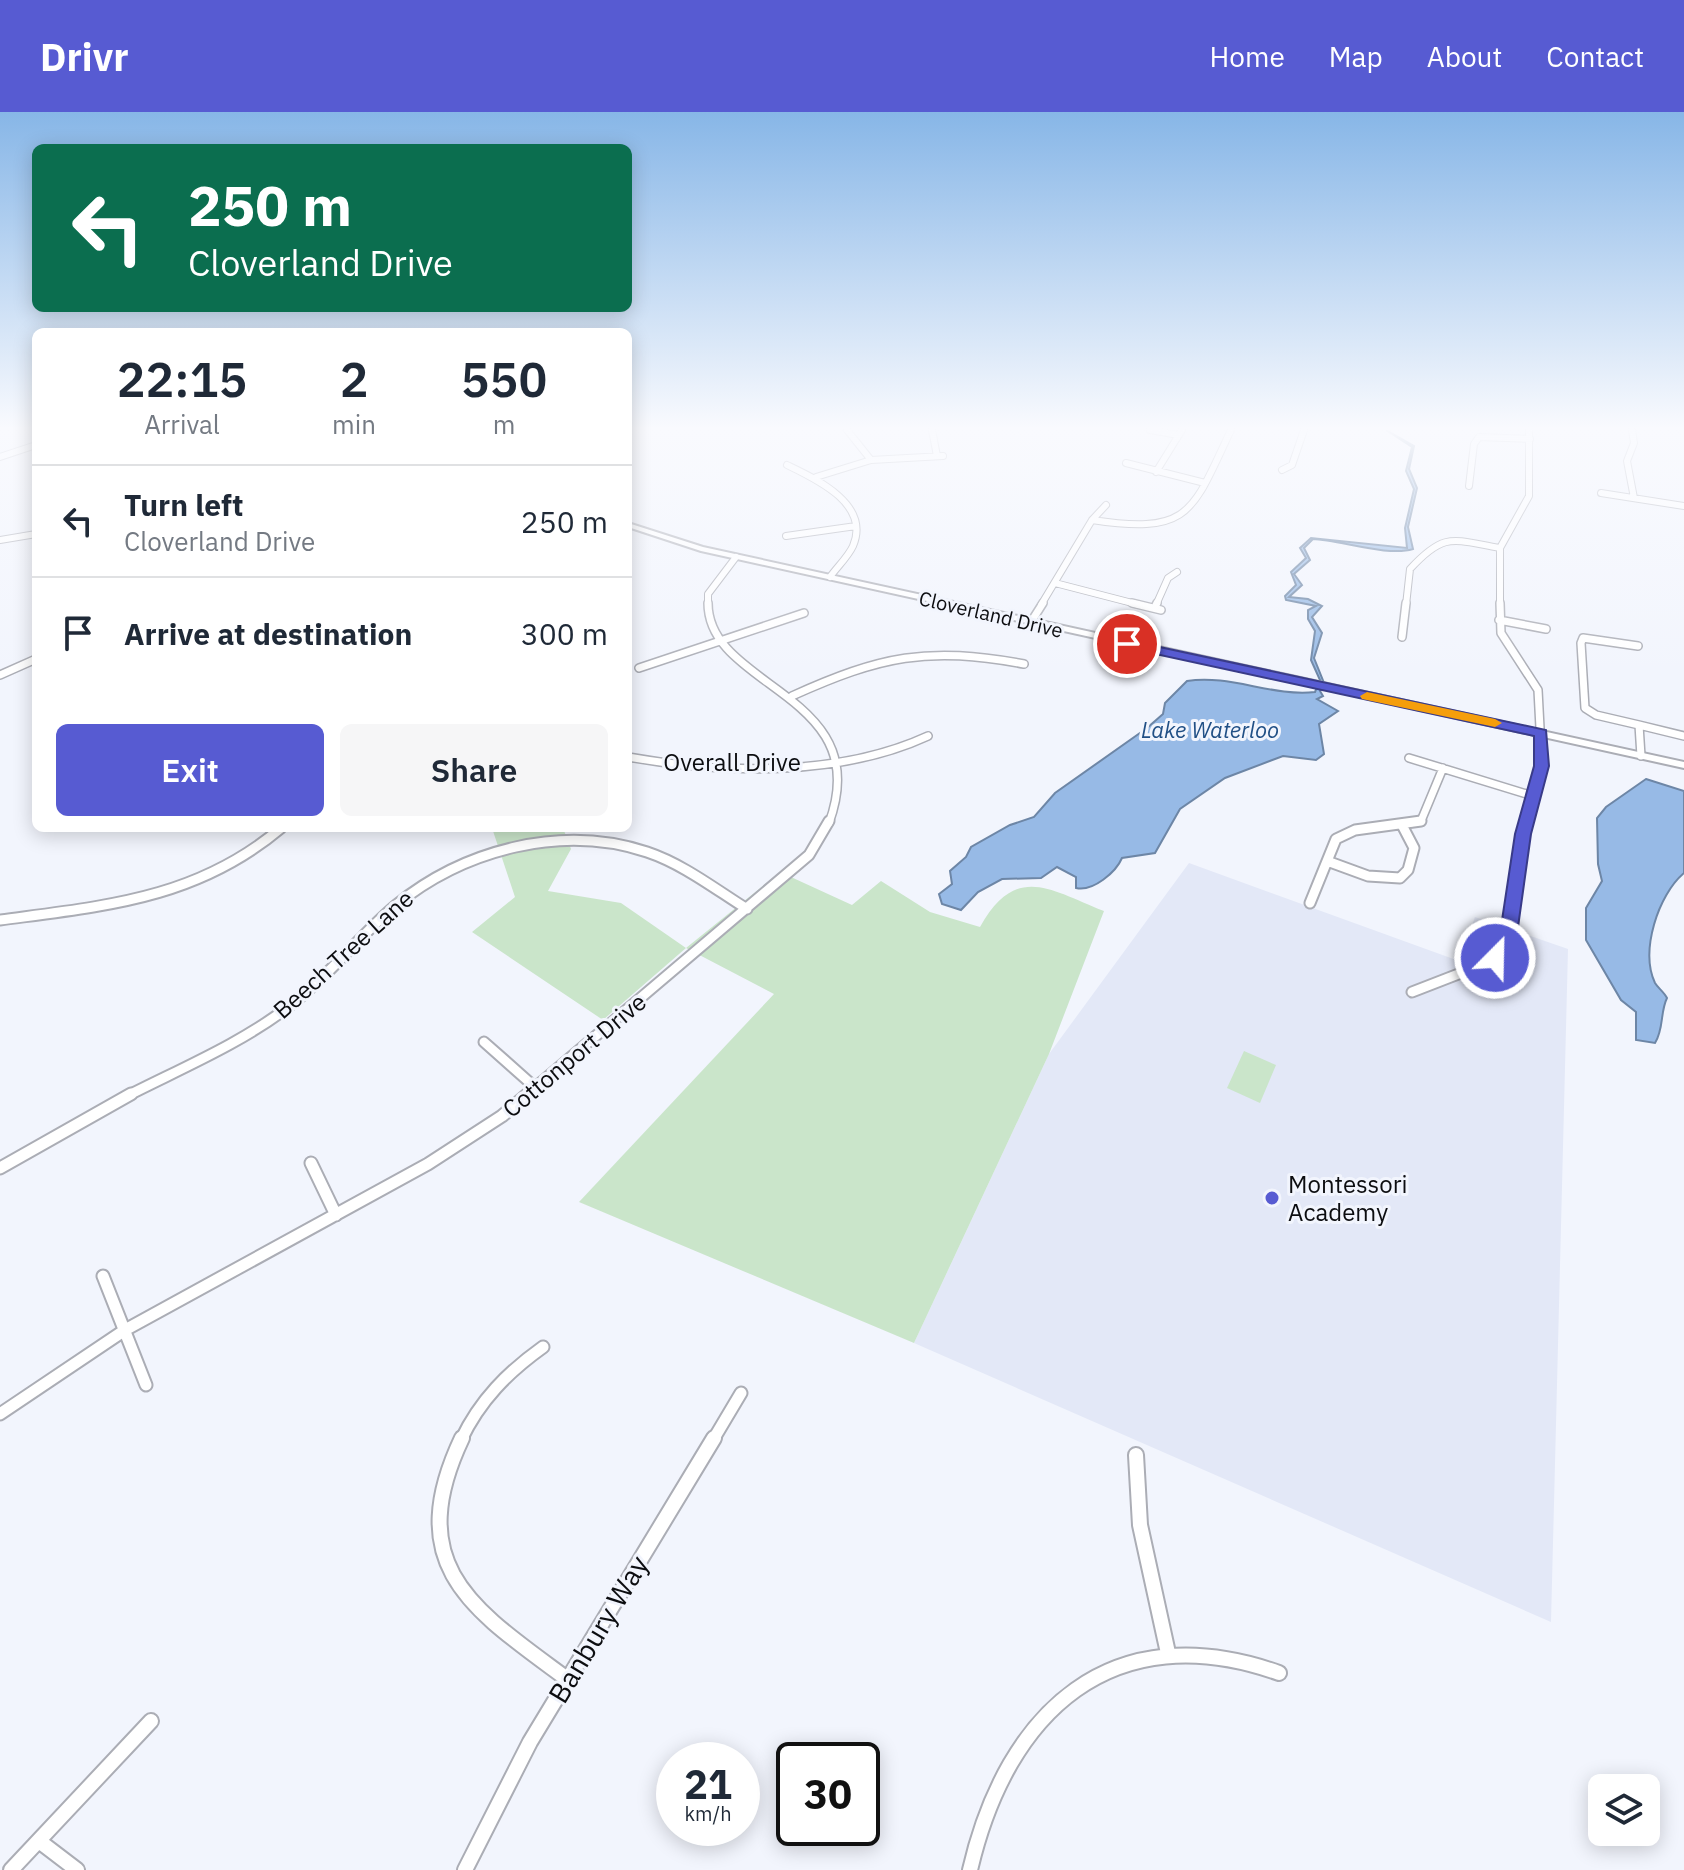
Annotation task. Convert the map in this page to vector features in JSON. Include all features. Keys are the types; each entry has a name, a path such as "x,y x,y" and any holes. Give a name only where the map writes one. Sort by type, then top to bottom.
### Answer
{"main road":[{"name":"Cloverland Drive","path":"632,527 673,542 736,557 1684,765"}],"street":[{"path":"830,577 850,552 856,526 850,512"},
{"path":"1031,622 1099,512"},
{"path":"1092,520 1133,527 1170,524 1189,512"},
{"path":"1412,992 1485,965 1505,946 1523,834 1542,766 1538,690 1503,640 1499,620 1500,548 1520,512"},
{"path":"786,536 823,528 856,526"},
{"path":"0,540 32,535"},
{"path":"1402,637 1410,569 1421,557 1447,540 1500,548"},
{"path":"719,642 709,626 706,598 717,578 736,557"},
{"path":"1055,583 1158,608 1168,578 1177,572"},
{"path":"639,668 804,613"},
{"path":"1499,620 1546,629"},
{"path":"1638,646 1583,638 1585,708 1596,715 1684,736"},
{"name":"Cottonport Drive","path":"0,1414 125,1330 444,1155 537,1089 800,864 821,838 835,804 835,761 824,731 792,696 719,642"},
{"path":"792,696 862,664 910,654 964,654 1024,664"},
{"path":"0,675 32,661"},
{"path":"1639,725 1641,756"},
{"name":"Overall Drive","path":"632,757 712,766 835,761 903,748 928,736"},
{"path":"1409,758 1533,796"},
{"path":"1310,903 1335,841 1345,833 1418,822 1426,815 1443,768"},
{"path":"1327,861 1379,879 1402,877 1407,872 1414,848 1402,825"},
{"path":"0,920 108,906 179,887 243,859 276,832"},
{"name":"Beech Tree Lane","path":"0,1168 60,1130 279,1014 319,982 406,897 445,872 483,856 556,842 614,843 660,857 747,909"},
{"path":"484,1042 537,1089"},
{"path":"311,1163 336,1215"},
{"path":"103,1276 146,1385"},
{"path":"543,1347 511,1371 462,1437 444,1482 440,1523 448,1566 465,1598 567,1679"},
{"name":"Banbury Way","path":"465,1870 509,1779 741,1393"},
{"path":"1136,1455 1140,1525 1168,1653"},
{"path":"970,1870 984,1816 1007,1764 1051,1708 1105,1671 1168,1653 1241,1660 1279,1673"},
{"path":"11,1870 151,1721"},
{"path":"39,1841 77,1870"}],"shaded area":[{"name":"Montessori Academy","path":"1189,863 1459,961 1475,917 1568,949 1551,1622 914,1343 1049,1054"}],"green space":[{"path":"493,832 565,832 571,849 548,891 621,903 686,948 603,1020 472,932 515,897"},
{"path":"780,872 852,905 881,881 930,912 980,927 993,907 1007,894 1021,888 1050,890 1104,911 1049,1054 914,1343 579,1202 774,994 686,948"},
{"path":"1244,1051 1276,1065 1260,1103 1227,1088"}],"water":[{"name":"Lake Waterloo","path":"1409,512 1411,512 1408,527 1413,549 1403,551 1377,550 1313,539 1304,548 1310,560 1294,574 1302,585 1289,597 1308,599 1322,606 1312,617 1322,633 1314,658 1324,683 1320,691 1323,696 1317,699 1338,711 1319,724 1324,754 1316,760 1283,756 1225,778 1180,809 1155,853 1122,858 1109,875 1090,887 1076,888 1076,877 1057,867 1041,878 1002,879 978,892 961,910 942,904 939,894 952,884 950,871 966,857 971,847 1010,825 1034,817 1055,793 1163,714 1165,703 1187,681 1219,680 1299,693 1315,692 1320,680 1311,660 1315,631 1308,619 1308,610 1316,606 1286,600 1285,596 1296,585 1291,572 1306,558 1300,548 1311,538 1407,548 1405,528"},
{"path":"1646,779 1684,791 1684,873 1659,909 1651,940 1651,970 1655,983 1667,998 1655,1043 1636,1040 1636,1012 1621,1000 1586,940 1586,908 1602,881 1598,864 1597,818 1606,807"}],"slow traffic":[{"path":"1367,696 1495,723"}],"place":[{"name":"Montessori Academy","path":"1272,1198"}],"route":[{"path":"1127,644 1541,734 1542,766 1523,834 1510,927 1505,946 1495,958"}]}
